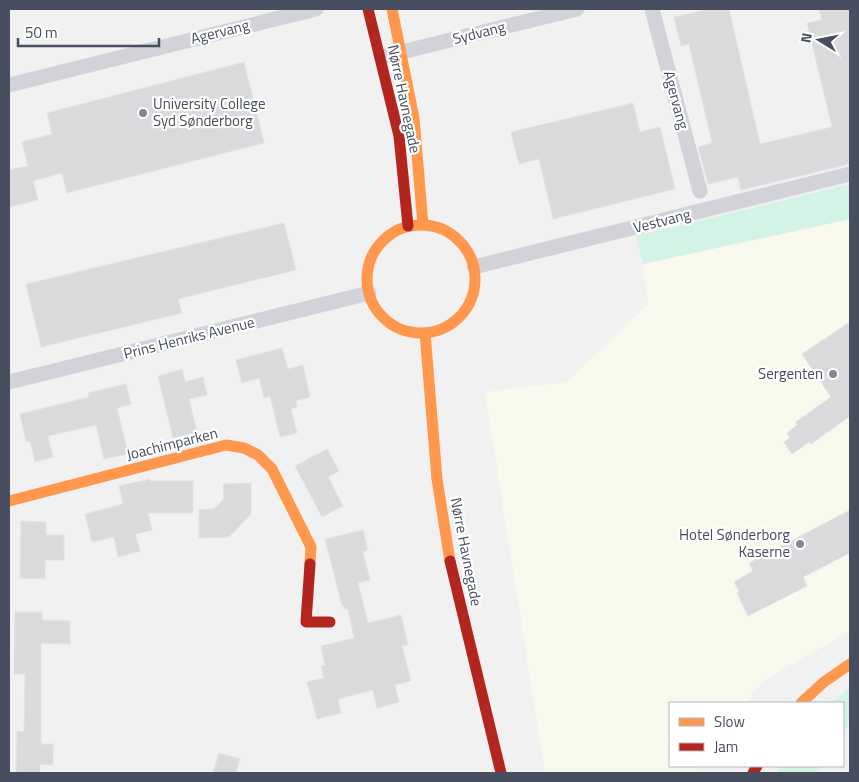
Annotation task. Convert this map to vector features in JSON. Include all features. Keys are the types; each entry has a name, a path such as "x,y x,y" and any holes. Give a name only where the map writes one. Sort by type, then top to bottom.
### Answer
{"street":[{"name":"Agervang","path":"9,85 316,9"},
{"name":"Nørre Havnegade","path":"368,9 399,136 408,226"},
{"name":"Nørre Havnegade","path":"392,9 414,118 423,225"},
{"name":"Sydvang","path":"381,57 577,9"},
{"name":"Agervang","path":"652,9 700,190"},
{"name":"Vestvang","path":"474,267 850,174"},
{"path":"423,225 441,228 456,237 468,250 474,267 476,282 472,297 465,311 454,322 440,330 425,333 406,331 390,323 377,310 369,293 367,276 375,252 392,233 408,226 423,225"},
{"name":"Prins Henriks Avenue","path":"9,382 369,293"},
{"name":"Nørre Havnegade","path":"425,333 437,479 447,547 501,773"},
{"name":"Joachimparken","path":"9,501 226,445 244,448 258,455 272,469 311,546 306,622 330,622"},
{"path":"802,702 827,679 850,664"}],"shaded area":[{"path":"850,219 850,631 763,681 747,702 669,702 669,767 697,767 693,773 545,773 485,392 568,382 648,304 643,264"}],"green space":[{"path":"850,184 850,219 643,264 636,236"},
{"path":"850,688 850,722 844,731 844,702 832,702"},
{"path":"780,767 821,767 817,773 777,773"}],"building":[{"path":"711,9 729,9 760,144 832,127 807,23 822,20 819,9 850,9 850,164 741,190 738,177 708,184 698,147 712,143 689,44 681,46 674,17"},
{"path":"244,62 264,143 67,193 62,173 33,181 38,200 9,207 9,170 28,166 22,142 52,134 47,113"},
{"path":"633,103 640,132 660,127 675,189 553,219 539,159 519,164 511,132"},
{"path":"284,223 296,270 178,299 182,313 41,347 26,284"},
{"path":"850,322 850,416 811,444 809,442 792,454 784,442 790,438 787,433 797,425 796,422 831,397 802,354"},
{"path":"282,348 288,369 303,365 310,397 296,401 297,407 291,409 297,433 280,437 270,396 264,398 259,378 242,383 236,360"},
{"path":"182,369 185,382 203,377 207,395 189,399 197,432 173,438 158,376"},
{"path":"126,384 131,404 117,408 128,454 104,459 96,425 48,436 53,457 35,462 30,441 26,442 20,414 89,397 88,393"},
{"path":"327,449 339,471 328,477 343,506 322,517 295,466"},
{"path":"150,479 150,481 193,481 193,513 148,513 152,530 135,534 140,551 118,557 114,537 92,542 85,514 123,504 119,486"},
{"path":"251,483 251,514 229,537 199,538 199,510 214,509 224,499 223,484"},
{"path":"850,510 850,553 803,577 807,586 748,616 734,582 753,571 749,563"},
{"path":"21,521 46,522 46,535 64,535 64,560 45,560 45,579 20,578"},
{"path":"363,530 368,550 363,552 370,580 358,583 368,623 401,615 408,645 402,646 411,681 395,685 399,702 377,708 373,690 338,699 341,713 317,719 307,682 324,678 321,666 325,665 321,646 354,638 348,609 344,609 344,605 342,606 325,539"},
{"path":"15,612 42,612 42,620 70,621 70,644 41,643 41,744 53,744 53,765 40,764 40,773 16,772 17,731 24,732 25,674 14,674"},
{"path":"219,753 240,759 236,773 213,773"}],"traffic: slow":[{"path":"392,9 414,118 423,225"},
{"path":"421,225 442,229 459,241 471,258 475,279 471,300 459,317 442,329 421,333 400,329 383,317 371,300 367,279 371,258 383,241 400,229 421,225"},
{"path":"425,333 437,479 450,561"},
{"path":"9,501 226,445 244,448 258,455 272,469 311,547 310,564"},
{"path":"802,702 824,682 850,664"}],"traffic: jam":[{"path":"368,9 399,136 408,226"},
{"path":"450,561 501,773"},
{"path":"310,564 306,622 330,622"},
{"path":"753,773 756,767"}],"place":[{"name":"University College Syd Sønderborg","path":"143,113"},
{"name":"Sergenten","path":"833,374"},
{"name":"Hotel Sønderborg Kaserne","path":"800,544"}]}
